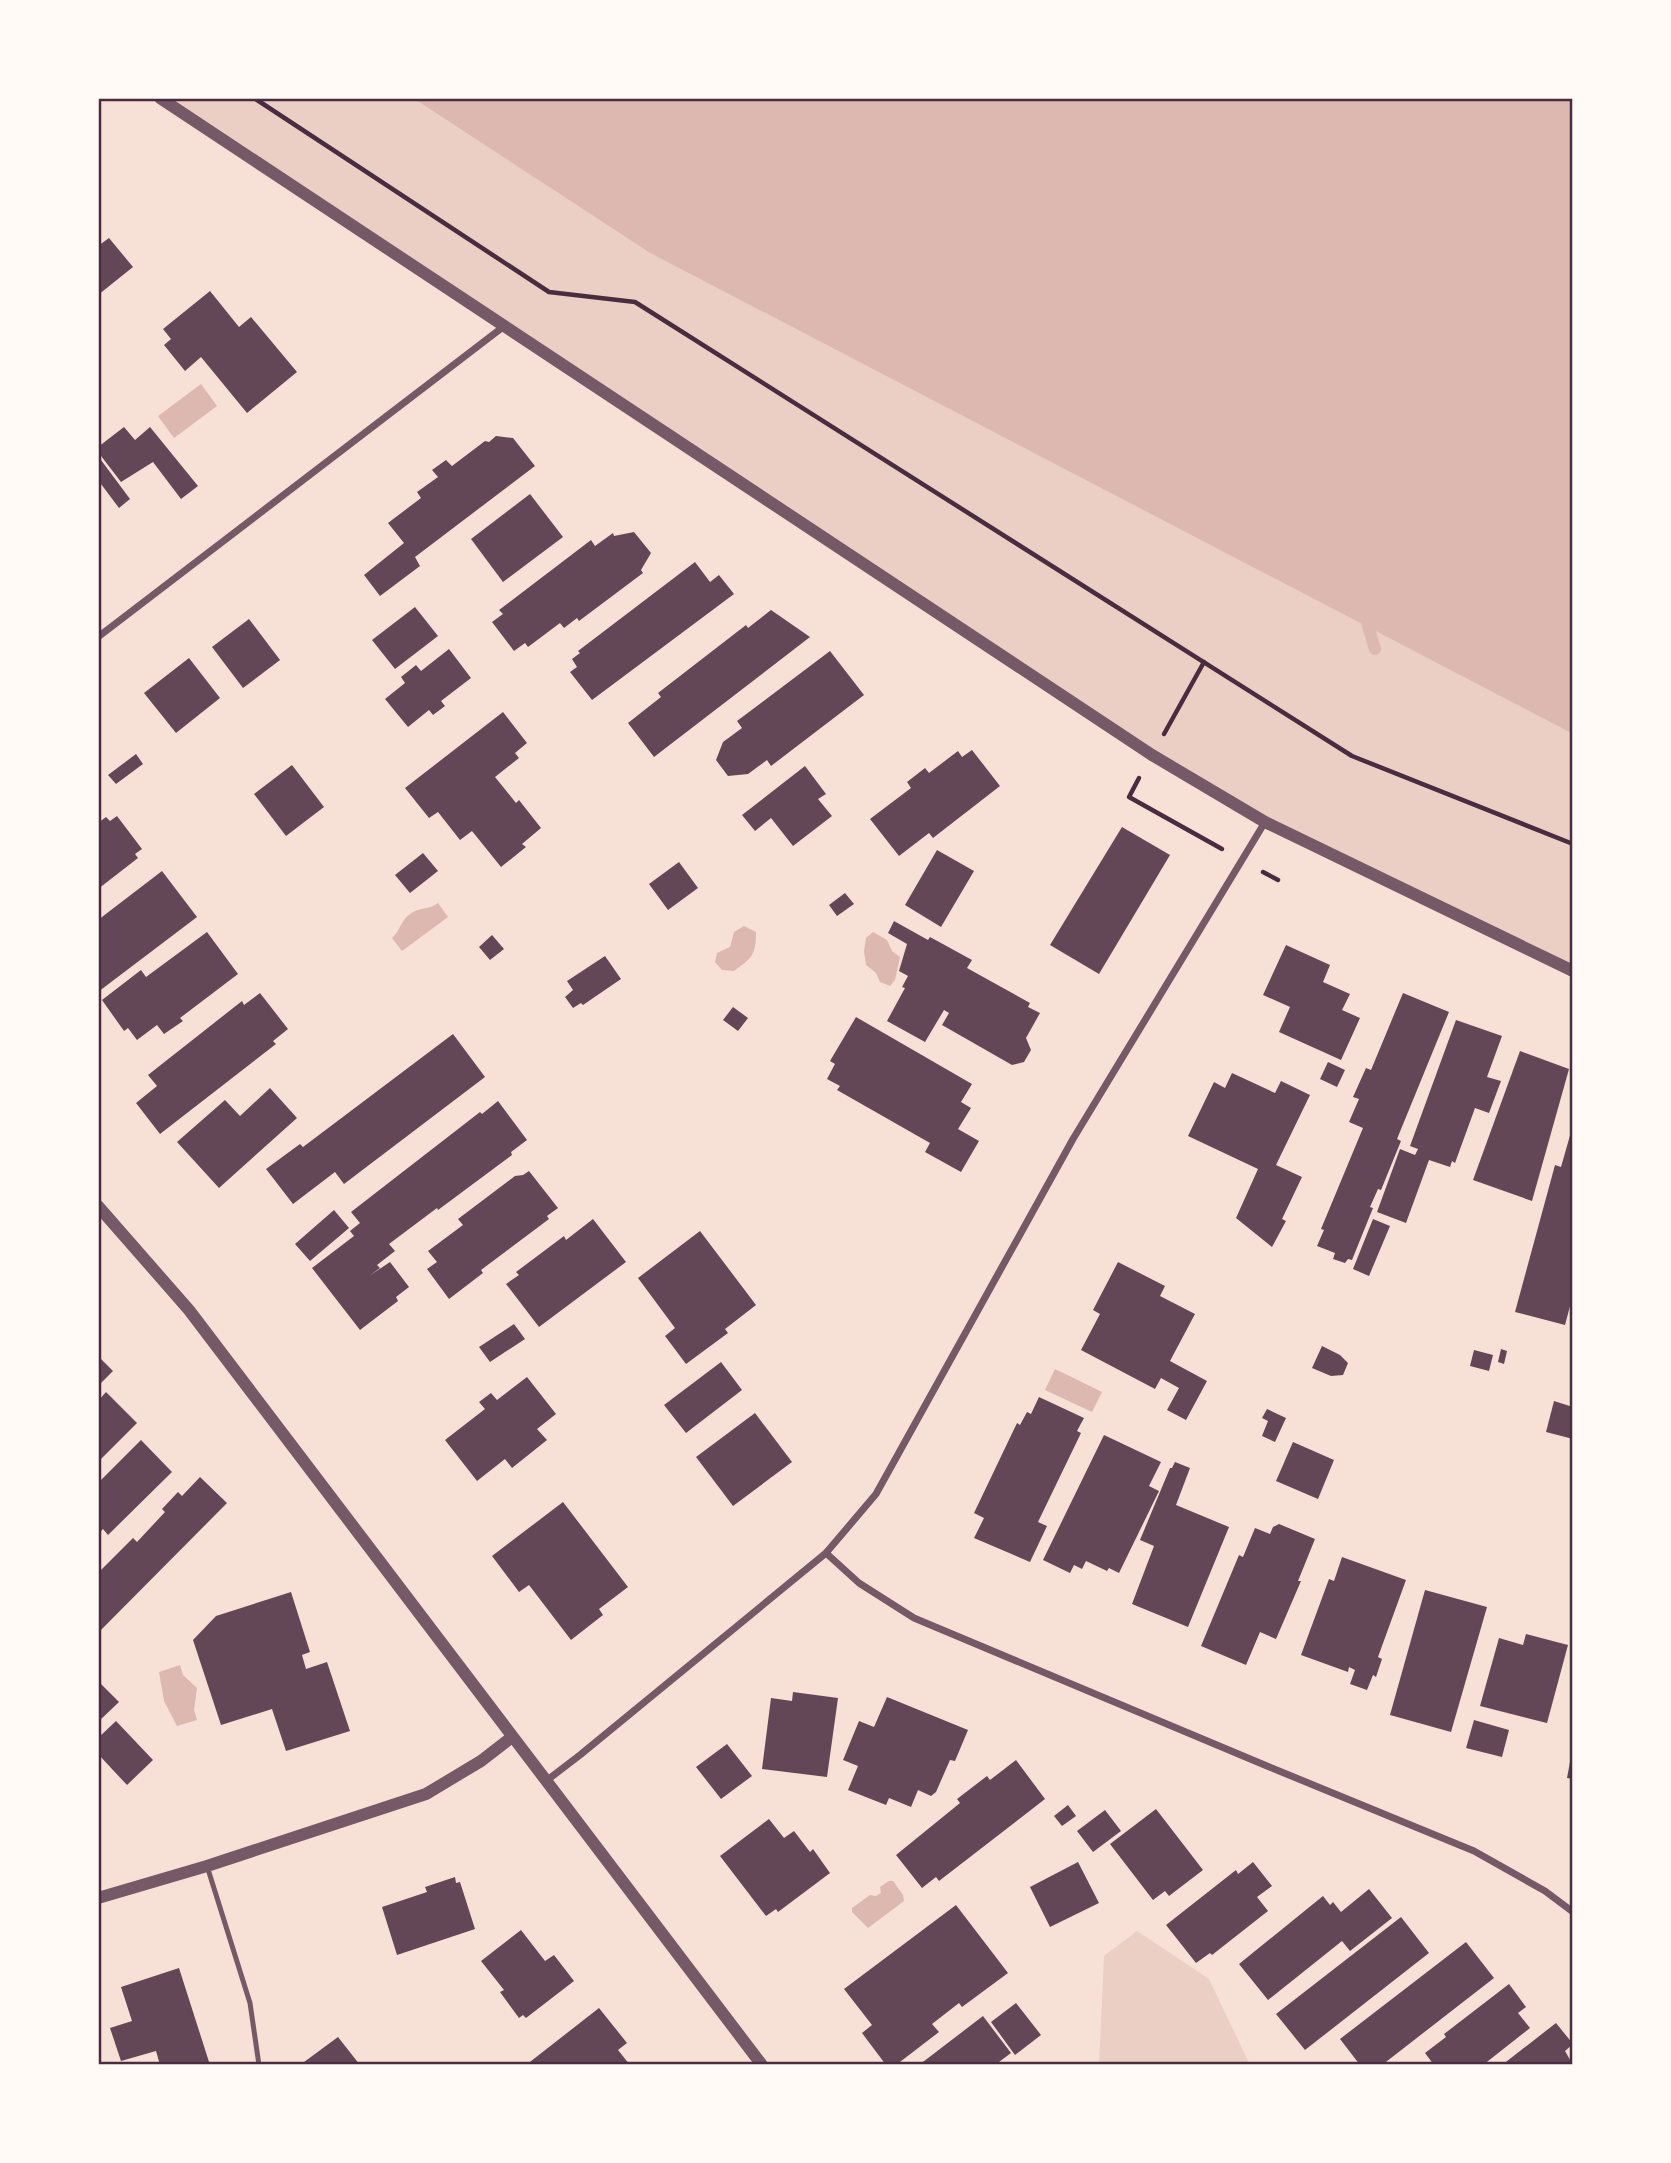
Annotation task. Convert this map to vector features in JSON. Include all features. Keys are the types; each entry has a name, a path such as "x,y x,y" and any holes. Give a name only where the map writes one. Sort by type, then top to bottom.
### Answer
{"street":[{"path":"160,98 1152,755 1265,822 1573,971"},
{"path":"98,638 503,327"},
{"path":"546,1781 826,1553 876,1494 1073,1139 1265,822"},
{"path":"98,1206 189,1310 762,2065"},
{"path":"826,1553 859,1583 914,1618 1474,1851 1545,1891 1573,1912"},
{"path":"98,1898 207,1866 426,1794 512,1737"}],"lane":[{"path":"207,1866 250,2003 259,2065"}],"path":[{"path":"254,98 549,292 635,302 1352,757 1573,844"},
{"path":"1167,728 1204,662"},
{"path":"1139,777 1129,797 1217,846"}],"shaded area":[{"path":"160,98 413,98 650,253 1573,734 1573,971 1265,822"},
{"path":"413,98 1573,98 1573,734 650,253"},
{"path":"201,384 217,406 174,438 158,416"},
{"path":"438,903 448,917 402,951 392,938 407,916"},
{"path":"744,926 756,932 752,955 734,971 722,970 715,962 717,953 730,947 734,932"},
{"path":"873,932 887,940 892,951 900,957 895,980 890,986 880,982 876,973 866,965 866,938"},
{"path":"1055,1369 1102,1392 1092,1412 1045,1390"},
{"path":"180,1665 183,1675 197,1688 194,1710 197,1720 177,1726 164,1701 159,1672"},
{"path":"893,1881 904,1901 868,1928 852,1912 852,1908 870,1895 881,1893 880,1887"},
{"path":"1137,1931 1209,1979 1250,2065 1099,2065 1104,1956"}],"building":[{"path":"109,238 133,267 98,295 98,246"},
{"path":"210,291 239,327 251,317 297,372 247,413 201,357 185,371 164,345 171,339 163,329"},
{"path":"124,427 135,440 150,427 198,486 181,499 153,462 121,482 98,452 98,447"},
{"path":"496,436 513,438 535,466 415,557 420,566 380,596 364,575 404,543 388,523 421,498 417,492 438,477 432,470 446,460 452,466"},
{"path":"101,460 130,499 119,508 98,480 98,462"},
{"path":"530,494 563,537 503,582 471,539"},
{"path":"634,532 651,553 641,570 643,573 579,621 577,618 564,628 560,623 528,647 525,643 514,651 492,622 503,614 499,610 591,540 595,546 613,533 614,536"},
{"path":"695,562 710,582 719,575 734,594 592,700 570,672 577,667 572,659 580,653 578,651"},
{"path":"415,607 438,636 395,669 372,640"},
{"path":"771,610 810,637 654,757 628,723 661,697 658,693 746,625 748,628"},
{"path":"249,619 280,660 243,688 212,647"},
{"path":"449,649 471,678 441,701 445,706 433,715 429,710 408,727 385,699 405,683 401,677 416,665 421,671"},
{"path":"830,651 864,695 771,766 767,760 748,774 728,776 716,760 723,742 742,728 737,721"},
{"path":"189,658 220,698 176,733 144,693"},
{"path":"503,712 527,743 515,753 519,758 495,777 516,803 519,800 541,828 522,844 526,847 501,867 472,831 460,840 438,812 429,818 405,788"},
{"path":"972,750 1000,786 933,838 929,833 899,856 870,819 911,788 907,782 925,768 929,773 958,751 962,757"},
{"path":"136,754 143,764 116,784 108,775"},
{"path":"292,765 324,807 286,836 254,794"},
{"path":"805,766 826,794 818,799 832,816 793,846 771,818 755,831 742,815"},
{"path":"117,816 142,849 135,854 138,858 98,889 98,823 106,817 110,821"},
{"path":"1122,827 1170,855 1099,974 1050,945"},
{"path":"937,850 974,871 941,927 905,905"},
{"path":"423,853 438,871 410,893 395,875"},
{"path":"679,862 698,888 668,910 649,884"},
{"path":"162,871 197,917 98,992 98,920"},
{"path":"845,893 854,904 837,916 829,905"},
{"path":"894,921 972,960 967,968 1030,1003 1028,1007 1040,1013 1026,1038 1031,1050 1024,1062 1012,1065 942,1025 949,1013 944,1010 925,1042 887,1021 905,988 902,987 908,976 899,971 907,944 888,933"},
{"path":"207,932 238,974 180,1018 183,1021 164,1034 157,1025 137,1040 128,1028 124,1031 102,1000 141,970 146,977"},
{"path":"492,935 504,949 490,960 479,947"},
{"path":"1286,945 1330,965 1323,982 1350,994 1342,1010 1360,1018 1341,1060 1279,1032 1290,1007 1263,995"},
{"path":"605,956 621,979 583,1005 581,1003 573,1008 565,997 573,990 567,981"},
{"path":"260,993 288,1029 273,1041 276,1044 160,1134 136,1103 157,1086 148,1075 242,1001 244,1005"},
{"path":"1403,993 1449,1012 1397,1139 1401,1141 1381,1190 1378,1189 1370,1207 1373,1208 1352,1260 1348,1259 1345,1263 1333,1259 1335,1253 1317,1246 1324,1230 1321,1229 1363,1128 1349,1122 1359,1099 1353,1097 1366,1068 1371,1070"},
{"path":"733,1007 748,1018 738,1031 723,1020"},
{"path":"856,1017 972,1084 961,1102 971,1108 958,1129 979,1141 961,1172 925,1152 930,1143 837,1090 840,1086 827,1079 835,1064 830,1061"},
{"path":"1456,1020 1502,1036 1487,1077 1501,1081 1489,1113 1475,1108 1455,1163 1452,1161 1450,1167 1429,1160 1406,1223 1377,1212 1400,1149 1415,1155 1418,1149 1410,1146"},
{"path":"453,1034 485,1077 344,1184 335,1172 293,1204 266,1169 300,1144 303,1147"},
{"path":"1520,1051 1569,1069 1532,1201 1473,1180"},
{"path":"1328,1062 1345,1070 1337,1087 1320,1079"},
{"path":"1232,1073 1275,1093 1281,1081 1310,1095 1276,1165 1302,1177 1282,1219 1286,1221 1272,1247 1236,1218 1258,1169 1188,1136 1214,1082 1225,1088"},
{"path":"270,1088 297,1118 219,1188 177,1142 225,1100 240,1116"},
{"path":"498,1101 527,1140 511,1152 512,1155 389,1244 395,1251 377,1265 380,1268 369,1276 390,1262 409,1287 396,1297 398,1301 360,1330 312,1268 354,1236 350,1231 360,1223 351,1212"},
{"path":"1573,1125 1573,1295 1565,1325 1515,1312 1555,1165 1561,1167"},
{"path":"529,1171 558,1208 547,1216 549,1219 481,1270 483,1273 449,1299 427,1269 437,1262 428,1251 463,1225 458,1219 515,1176"},
{"path":"334,1210 349,1228 310,1261 295,1244"},
{"path":"593,1219 626,1262 539,1327 506,1284 519,1275 516,1272 564,1236 566,1240"},
{"path":"1373,1219 1390,1226 1369,1276 1353,1269"},
{"path":"700,1231 756,1305 725,1329 728,1333 686,1364 665,1336 675,1328 638,1278"},
{"path":"1118,1262 1165,1286 1160,1296 1195,1314 1170,1361 1207,1381 1186,1420 1167,1410 1179,1388 1161,1378 1155,1389 1081,1350 1100,1314 1093,1310"},
{"path":"514,1324 525,1339 490,1362 479,1347"},
{"path":"1322,1346 1340,1355 1348,1363 1343,1375 1331,1376 1312,1368"},
{"path":"1501,1349 1507,1351 1504,1364 1498,1362"},
{"path":"1474,1350 1493,1355 1489,1371 1470,1366"},
{"path":"98,1356 113,1371 98,1386"},
{"path":"721,1362 742,1390 686,1433 664,1405"},
{"path":"527,1377 556,1414 537,1429 547,1440 512,1468 505,1459 477,1481 445,1440 485,1409 479,1402 491,1393 497,1400"},
{"path":"106,1392 137,1423 98,1462 98,1401"},
{"path":"1039,1397 1084,1418 1077,1431 1081,1433 1038,1522 1047,1526 1030,1562 974,1538 984,1518 974,1513 1017,1423 1020,1425 1027,1412 1031,1414"},
{"path":"1554,1401 1573,1407 1573,1439 1546,1432"},
{"path":"1267,1409 1286,1418 1275,1442 1262,1436 1268,1421 1262,1418"},
{"path":"755,1413 792,1462 733,1506 696,1457"},
{"path":"1104,1435 1161,1462 1149,1486 1159,1491 1119,1573 1109,1568 1107,1571 1086,1561 1082,1569 1074,1565 1070,1573 1043,1560"},
{"path":"141,1440 172,1472 108,1535 103,1529 98,1534 98,1483"},
{"path":"1293,1442 1334,1460 1318,1499 1276,1481"},
{"path":"1175,1462 1190,1468 1176,1505 1229,1527 1188,1627 1132,1604 1154,1546 1140,1540 1170,1468"},
{"path":"200,1477 227,1503 98,1633 98,1573 133,1538 137,1542 165,1512 162,1509 178,1492 182,1496"},
{"path":"563,1502 628,1587 599,1609 603,1615 571,1640 529,1585 519,1592 492,1556"},
{"path":"1279,1524 1315,1539 1298,1581 1301,1581 1276,1639 1260,1632 1246,1665 1201,1646 1239,1555 1243,1557 1255,1528 1270,1534 1273,1527"},
{"path":"1342,1557 1406,1580 1378,1657 1382,1659 1376,1677 1373,1675 1367,1690 1350,1684 1355,1670 1349,1667 1348,1672 1301,1655 1329,1579 1334,1581"},
{"path":"1425,1590 1487,1607 1451,1732 1390,1715"},
{"path":"291,1592 310,1652 302,1655 306,1669 327,1662 350,1731 286,1751 272,1709 221,1725 193,1640 216,1616"},
{"path":"1526,1634 1568,1645 1547,1723 1480,1706 1499,1638 1523,1645"},
{"path":"98,1681 119,1702 98,1722"},
{"path":"793,1692 838,1698 827,1777 762,1769 771,1698 792,1701"},
{"path":"887,1697 968,1730 955,1761 950,1760 936,1792 931,1796 918,1790 911,1807 889,1798 886,1805 848,1790 858,1766 843,1760 859,1721 874,1727"},
{"path":"1474,1720 1509,1730 1502,1757 1466,1748"},
{"path":"116,1721 153,1760 127,1785 98,1754 98,1738"},
{"path":"727,1744 752,1776 721,1799 696,1767"},
{"path":"1573,1751 1573,1779 1567,1778"},
{"path":"1016,1760 1045,1799 939,1881 936,1877 922,1888 896,1855 960,1803 957,1799 987,1776 990,1780"},
{"path":"1068,1805 1076,1816 1062,1826 1054,1816"},
{"path":"1156,1809 1203,1870 1169,1896 1165,1891 1153,1900 1110,1844"},
{"path":"1105,1810 1121,1831 1093,1852 1077,1831"},
{"path":"769,1819 784,1838 794,1831 810,1852 813,1849 830,1873 778,1912 776,1909 766,1916 720,1856"},
{"path":"1078,1862 1099,1903 1050,1927 1030,1887"},
{"path":"1253,1862 1272,1886 1257,1897 1268,1911 1212,1955 1210,1953 1196,1963 1166,1925 1236,1870 1238,1874"},
{"path":"455,1877 456,1883 460,1882 475,1929 397,1955 382,1907 427,1892 425,1887"},
{"path":"1369,1889 1392,1918 1350,1951 1342,1941 1268,2000 1239,1964 1323,1896 1330,1905 1333,1902 1341,1912"},
{"path":"956,1905 1008,1973 962,2007 959,2003 932,2024 939,2032 896,2065 886,2065 862,2033 872,2025 844,1989"},
{"path":"1401,1917 1429,1953 1305,2050 1276,2014"},
{"path":"521,1930 545,1961 554,1955 574,1981 526,2018 523,2015 519,2018 500,1992 504,1990 481,1961"},
{"path":"1466,1942 1494,1978 1382,2065 1360,2065 1340,2039"},
{"path":"179,1968 210,2065 160,2065 156,2051 121,2061 110,2028 132,2021 121,1987"},
{"path":"1509,1984 1526,2007 1518,2013 1530,2028 1483,2065 1434,2065 1425,2053 1446,2037 1444,2034"},
{"path":"1016,2003 1041,2035 1015,2055 991,2022"},
{"path":"599,2008 627,2043 618,2050 630,2065 526,2065"},
{"path":"983,2016 1011,2053 995,2065 919,2065"},
{"path":"1556,2023 1573,2044 1565,2051 1573,2065 1502,2065"},
{"path":"338,2037 360,2065 300,2065"}],"waterway":[{"path":"1364,613 1375,649"}]}
